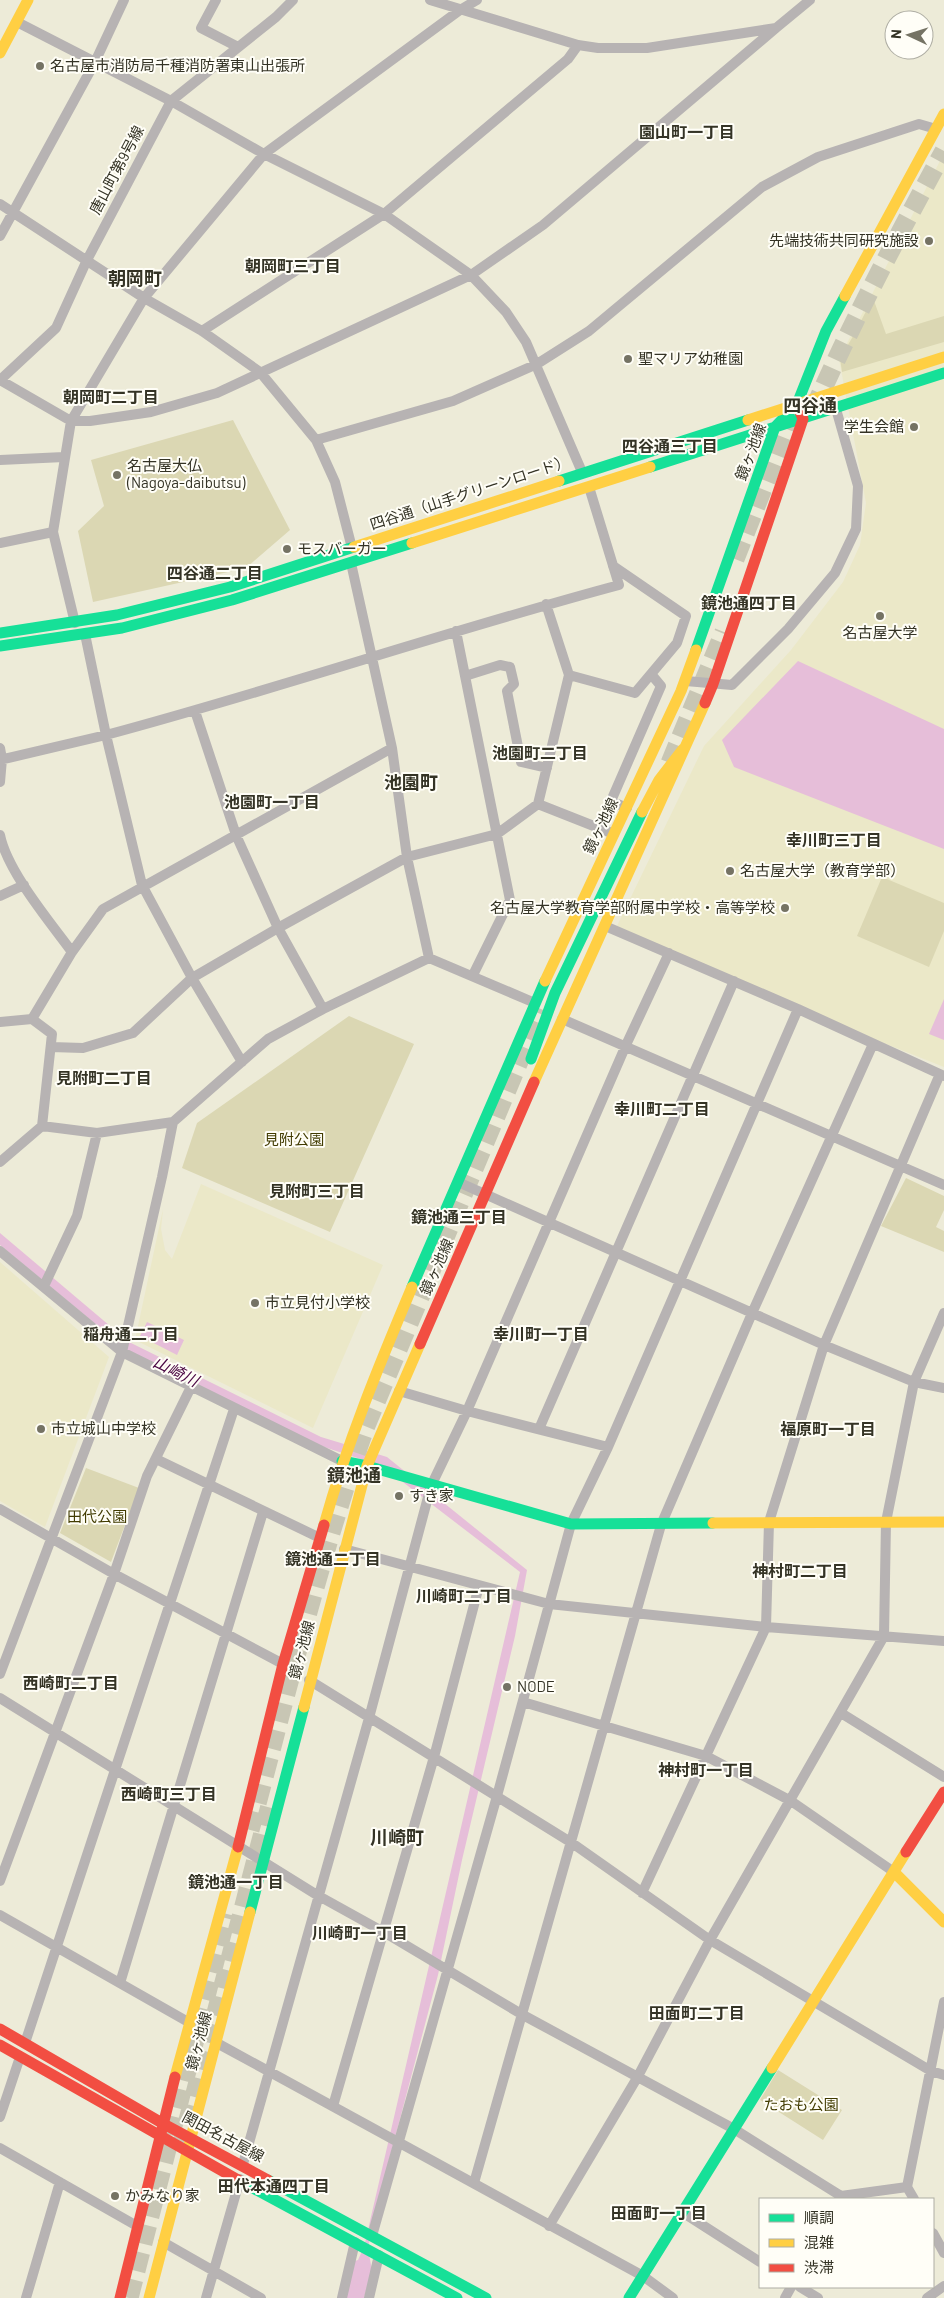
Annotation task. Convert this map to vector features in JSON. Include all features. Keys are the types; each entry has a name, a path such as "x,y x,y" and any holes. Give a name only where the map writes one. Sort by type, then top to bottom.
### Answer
{"main road":[{"path":"0,53 28,0"},
{"path":"803,419 797,404 826,331 944,114"},
{"name":"四谷通（山手グリーンロード）","path":"0,632 75,623 117,615 230,586 944,357"},
{"path":"0,646 122,628 232,600 944,374"},
{"name":"鏡ヶ池線","path":"120,2298 162,2122 239,1845 283,1664 342,1461 374,1376 535,1003 686,680 775,427 797,404"},
{"name":"鏡ヶ池線","path":"148,2298 309,1680 367,1466 562,1019 713,684 803,419"},
{"path":"531,1058 556,993 592,920 628,839 658,780 683,749"},
{"path":"342,1461 367,1466 431,1486 571,1524 944,1522"},
{"path":"629,2298 944,1792"},
{"path":"894,1872 944,1922"},
{"name":"関田名古屋線","path":"0,2029 162,2122 243,2164 486,2298"},
{"name":"関田名古屋線","path":"0,2045 186,2152 457,2298"}],"street":[{"path":"0,236 95,62 124,0"},
{"path":"216,0 201,28 238,48"},
{"name":"唐山町第9号線","path":"0,380 56,328 87,260 171,101 238,48 293,0"},
{"path":"430,0 578,45 598,48 647,48 776,28"},
{"path":"75,623 53,532 71,421 144,298 264,154 460,10 477,0"},
{"path":"0,380 71,421 90,422 150,412 217,394 260,372 471,275 543,225 810,0"},
{"path":"17,22 171,101 264,154 384,214 471,275 506,312 537,364 582,472"},
{"path":"202,330 384,214 568,59 578,45"},
{"path":"316,440 453,401 537,364 589,331 762,187 818,157 919,124 936,129"},
{"path":"0,204 144,298 202,330 260,372 316,440 335,482 352,548"},
{"path":"686,680 732,686 788,628 835,573 856,529 858,486 836,409"},
{"path":"0,460 64,457"},
{"path":"1,759 106,735 195,711 546,604 619,585 589,487"},
{"path":"0,543 53,532"},
{"path":"351,563 392,748 407,856 429,958"},
{"path":"569,676 636,693 677,643 686,616 613,566"},
{"path":"51,1047 83,1048 133,1033 192,978 278,928 407,856 497,834 538,804 569,676 546,604"},
{"path":"456,631 510,900 473,975"},
{"path":"85,634 106,735 142,886 192,978 242,1062"},
{"path":"465,676 500,665 510,667 514,684 507,691 521,762 547,768"},
{"path":"627,808 611,801 661,686 651,674"},
{"path":"195,711 236,835 278,928 323,1009"},
{"path":"0,748 0,782"},
{"path":"32,1019 72,952 103,909 392,748"},
{"path":"538,804 614,834"},
{"path":"0,835 2,844 24,885 72,952"},
{"path":"0,896 24,885"},
{"path":"605,926 798,1009 942,1075 824,1345 768,1522 766,1627 642,1892"},
{"path":"243,2164 369,1718 431,1486 467,1411 626,1045 670,953"},
{"path":"42,1126 97,1133 173,1122 268,1039 323,1009 429,958 473,975 535,1003"},
{"path":"539,1429 734,981"},
{"path":"372,2236 446,1969 497,1796 571,1524 608,1447 798,1009"},
{"path":"0,1022 32,1019 52,1034 42,1126 0,1162"},
{"path":"562,1019 626,1045 692,1076 944,1186"},
{"path":"474,2183 661,1525 753,1311 873,1044"},
{"path":"0,1674 123,1352 173,1122"},
{"path":"44,1286 77,1216 97,1133"},
{"path":"458,1182 680,1281 753,1311 824,1345 914,1382 944,1388"},
{"path":"0,1251 123,1352 234,1409 342,1461"},
{"path":"549,2226 637,2078 710,1940 884,1636 886,1522 914,1382 944,1313"},
{"path":"0,1881 114,1574 147,1476 191,1387"},
{"path":"399,1391 467,1411 608,1447"},
{"path":"25,2043 234,1409"},
{"path":"156,1459 208,1486 320,1538"},
{"path":"0,1510 52,1537 114,1574 225,1635 283,1664"},
{"path":"120,1983 263,1512"},
{"path":"344,1549 550,1604 766,1627 944,1641"},
{"path":"333,2106 382,1931 434,1757 479,1586"},
{"path":"309,1680 572,1843 710,1940 931,2071 944,2075"},
{"path":"0,1698 318,1895 523,2015 734,2129 840,2197 907,2187"},
{"path":"523,1702 604,1724 706,1756 791,1801 894,1872"},
{"path":"841,1713 944,1777"},
{"path":"0,1916 190,2023"},
{"path":"913,2198 907,2187 944,2002"},
{"path":"215,2042 268,2073 333,2106 643,2276 673,2298"},
{"path":"0,2117 20,2057"},
{"path":"0,2148 138,2226"},
{"path":"206,2298 240,2180"},
{"path":"26,2298 60,2182"},
{"path":"682,2212 759,2261"},
{"path":"934,2235 944,2253"},
{"path":"163,2242 261,2298"},
{"path":"342,2298 355,2242"},
{"path":"369,2298 379,2255"},
{"path":"927,2298 944,2286"},
{"path":"802,2288 818,2298"}],"shaded area":[{"name":"名古屋大学","path":"944,153 944,1067 798,1009 615,930 704,746 791,650 843,582 860,545 866,503 839,359"},
{"name":"市立見付小学校","path":"201,1184 383,1265 313,1428 135,1340 163,1209 161,1229 165,1250 172,1259"},
{"name":"市立城山中学校","path":"0,1262 109,1357 45,1527 0,1501"}],"green space":[{"path":"873,298 886,334 944,316 944,342 842,372 840,358"},
{"path":"233,420 290,530 246,568 93,602 78,531 104,506 91,460"},
{"path":"882,877 944,903 944,931 929,967 857,936"},
{"name":"見附公園","path":"349,1016 414,1044 330,1232 182,1168 197,1123"},
{"path":"906,1178 944,1196 944,1210 936,1227 944,1231 944,1252 881,1226"},
{"name":"田代公園","path":"86,1468 139,1488 111,1562 60,1533"},
{"name":"たおも公園","path":"778,2070 842,2110 823,2140 760,2100"}],"water":[{"path":"798,661 944,729 944,849 734,767 722,740"},
{"path":"944,999 944,1040 929,1034"},
{"name":"山崎川","path":"0,1233 129,1342 321,1437 387,1457 527,1570 515,1636 462,1860 438,1975 373,2221 368,2249 372,2270 364,2298 345,2298 355,2261 358,2260 364,2247 520,1572 382,1466 318,1445 128,1351 0,1245"},
{"path":"147,1322 184,1340 177,1355 140,1336"}],"tunnel":[{"path":"813,411 843,345 944,151"},
{"path":"735,559 795,408"},
{"path":"670,763 724,632"},
{"path":"250,1830 318,1577 365,1428 541,1009"},
{"path":"180,2151 271,1802"},
{"path":"129,2298 227,1914"}],"traffic: fast":[{"path":"696,650 775,427 797,404 826,331 845,296"},
{"path":"650,467 944,373"},
{"path":"559,481 748,420"},
{"path":"0,646 122,628 232,600 412,543"},
{"path":"0,633 117,615 230,587 354,547"},
{"path":"531,1059 555,993 642,812"},
{"path":"412,1287 545,981"},
{"path":"342,1461 367,1466 571,1524 713,1523"},
{"path":"250,1912 304,1707"},
{"path":"629,2298 772,2068"},
{"path":"268,2180 486,2298"},
{"path":"240,2181 457,2298"}],"traffic: slow":[{"path":"0,53 28,0"},
{"path":"845,296 944,114"},
{"path":"748,420 944,357"},
{"path":"412,543 650,467"},
{"path":"354,547 559,481"},
{"path":"545,981 681,691 696,650"},
{"path":"534,1082 705,703"},
{"path":"642,812 659,780 683,749"},
{"path":"324,1525 353,1434 412,1287"},
{"path":"304,1707 367,1466 420,1344"},
{"path":"713,1523 944,1522"},
{"path":"175,2077 238,1847"},
{"path":"772,2068 906,1852"},
{"path":"894,1872 944,1922"},
{"path":"149,2298 250,1912"}],"traffic: jam":[{"path":"705,703 803,419 797,404"},
{"path":"420,1344 534,1082"},
{"path":"238,1847 283,1664 324,1525"},
{"path":"906,1852 944,1792"},
{"path":"0,2029 162,2123 268,2180"},
{"path":"0,2045 240,2181"},
{"path":"120,2298 175,2077"}],"place":[{"name":"名古屋市消防局千種消防署東山出張所","path":"40,66"},
{"name":"先端技術共同研究施設","path":"929,241"},
{"name":"聖マリア幼稚園","path":"628,359"},
{"name":"学生会館","path":"914,427"},
{"name":"名古屋大仏 (Nagoya-daibutsu)","path":"117,475"},
{"name":"モスバーガー","path":"287,549"},
{"name":"名古屋大学","path":"880,616"},
{"name":"名古屋大学（教育学部）","path":"730,871"},
{"name":"名古屋大学教育学部附属中学校・高等学校","path":"785,908"},
{"name":"市立見付小学校","path":"255,1303"},
{"name":"市立城山中学校","path":"41,1429"},
{"name":"すき家","path":"399,1496"},
{"name":"NODE","path":"507,1687"},
{"name":"かみなり家","path":"115,2196"}],"district":[{"name":"園山町一丁目","path":"687,132"},
{"name":"朝岡町三丁目","path":"293,266"},
{"name":"朝岡町","path":"135,279"},
{"name":"朝岡町二丁目","path":"111,397"},
{"name":"四谷通","path":"810,406"},
{"name":"四谷通三丁目","path":"670,446"},
{"name":"四谷通二丁目","path":"215,573"},
{"name":"鏡池通四丁目","path":"749,603"},
{"name":"池園町二丁目","path":"540,753"},
{"name":"池園町","path":"411,783"},
{"name":"池園町一丁目","path":"272,802"},
{"name":"幸川町三丁目","path":"834,840"},
{"name":"見附町二丁目","path":"104,1078"},
{"name":"幸川町二丁目","path":"662,1109"},
{"name":"見附町三丁目","path":"317,1191"},
{"name":"鏡池通三丁目","path":"459,1217"},
{"name":"稲舟通二丁目","path":"131,1334"},
{"name":"幸川町一丁目","path":"541,1334"},
{"name":"福原町一丁目","path":"828,1429"},
{"name":"鏡池通","path":"354,1476"},
{"name":"鏡池通二丁目","path":"333,1559"},
{"name":"神村町二丁目","path":"800,1571"},
{"name":"川崎町二丁目","path":"464,1596"},
{"name":"西崎町二丁目","path":"71,1683"},
{"name":"神村町一丁目","path":"706,1770"},
{"name":"西崎町三丁目","path":"169,1794"},
{"name":"川崎町","path":"397,1838"},
{"name":"鏡池通一丁目","path":"236,1882"},
{"name":"川崎町一丁目","path":"360,1933"},
{"name":"田面町二丁目","path":"697,2013"},
{"name":"田代本通四丁目","path":"274,2186"},
{"name":"田面町一丁目","path":"659,2213"}]}
